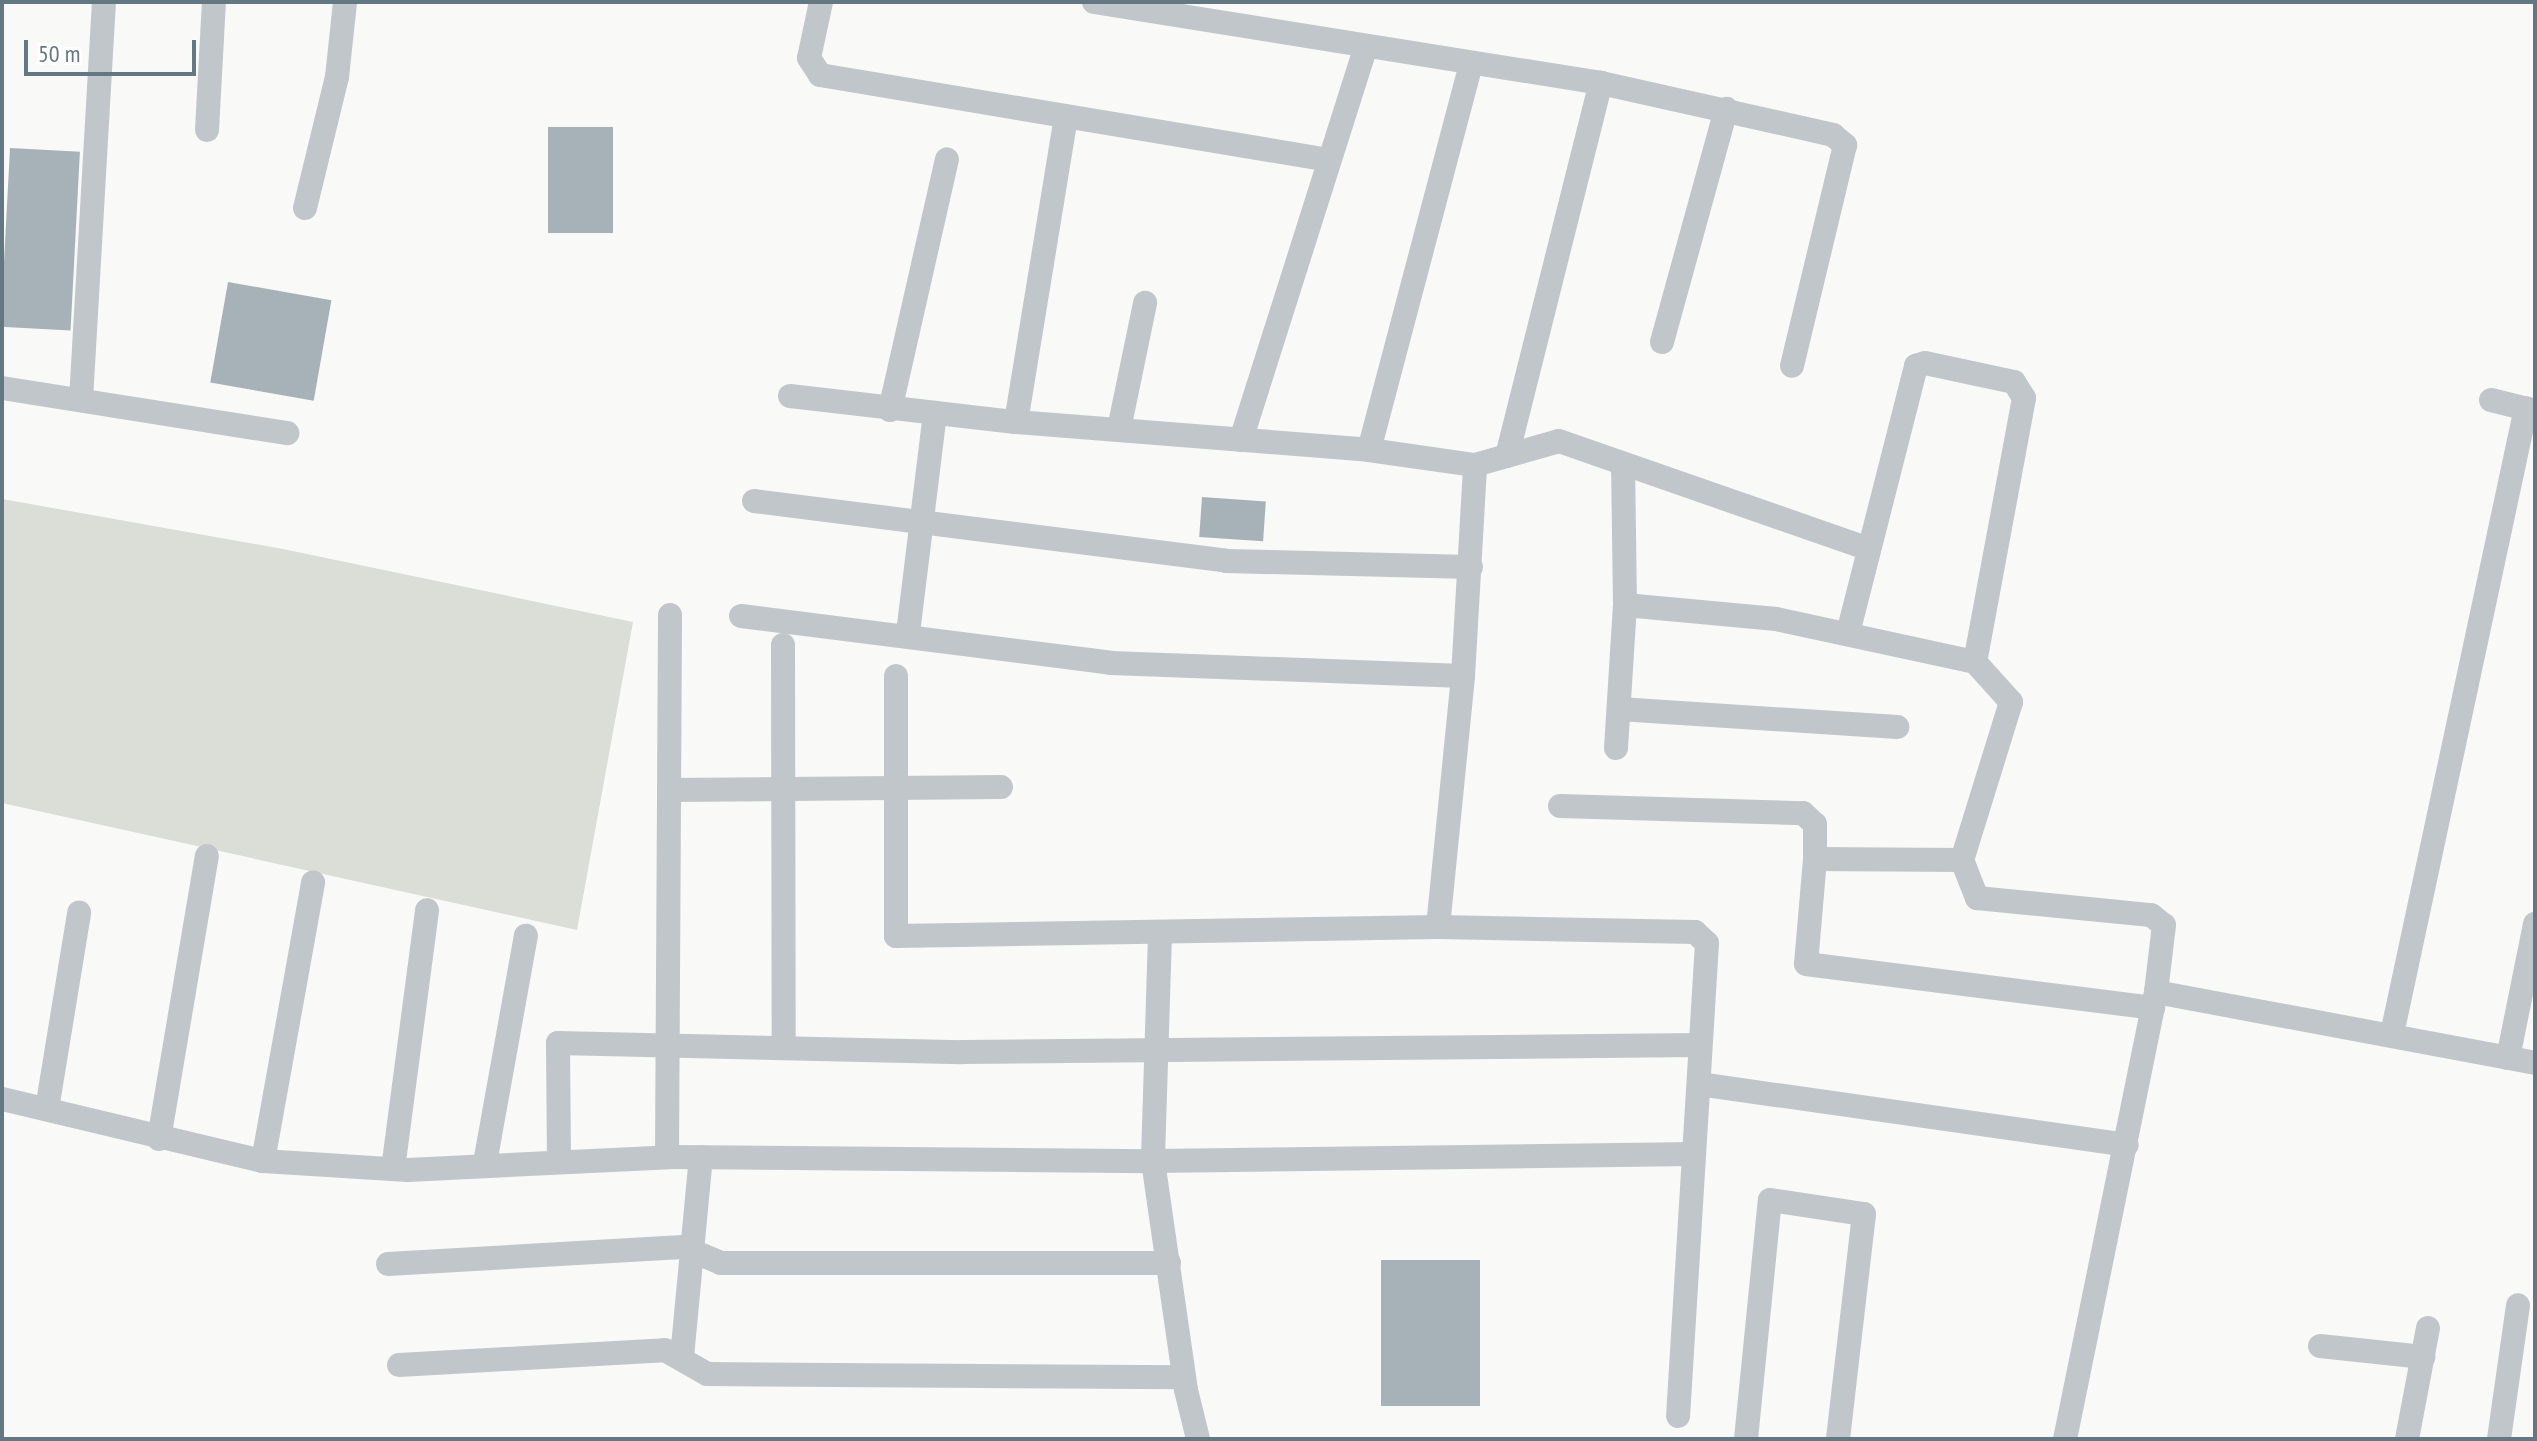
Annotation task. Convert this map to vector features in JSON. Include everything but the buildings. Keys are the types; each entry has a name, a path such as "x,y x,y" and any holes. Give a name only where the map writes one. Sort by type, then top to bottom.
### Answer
{"street":[{"path":"81,400 104,2"},
{"path":"207,130 214,2"},
{"path":"305,208 337,77 345,2"},
{"path":"821,2 809,58 820,75 1329,160"},
{"path":"1094,2 1204,11 1366,46 1471,65 1601,83 1833,135 1845,145 1792,366"},
{"path":"1241,440 1366,46"},
{"path":"1369,450 1471,65"},
{"path":"1507,456 1601,83"},
{"path":"1662,342 1726,109"},
{"path":"1016,422 1066,118"},
{"path":"890,410 947,159"},
{"path":"1119,429 1145,303"},
{"path":"1848,633 1867,548 1916,366 1940,366 2022,389 1975,662"},
{"path":"2,388 287,433"},
{"path":"790,396 890,410 1016,422 1369,450 1475,465 1559,441 1623,466 1867,548"},
{"path":"2392,1034 2531,410 2491,400"},
{"path":"908,633 935,413"},
{"path":"1438,927 1463,676 1475,465"},
{"path":"1616,748 1625,605 1623,466"},
{"path":"754,501 1226,561 1471,567"},
{"path":"1625,605 1776,619 1975,662 2011,702 1962,860 1977,898 2151,915 2164,925 2154,1000 2127,1145 2065,1439"},
{"path":"667,1157 670,615"},
{"path":"741,616 908,633 1111,663 1463,676"},
{"path":"783,645 784,1047"},
{"path":"896,676 896,936 1160,935 1438,927 1695,932 1707,943 1678,1416"},
{"path":"1619,709 1897,727"},
{"path":"669,790 1001,787"},
{"path":"1560,806 1803,813 1815,824 1806,964 2154,1000 2392,1034 2535,1063"},
{"path":"159,1139 207,856"},
{"path":"1815,859 1962,860"},
{"path":"263,1161 313,882"},
{"path":"393,1169 427,910"},
{"path":"47,1109 79,913"},
{"path":"2508,1058 2535,924"},
{"path":"1160,935 1154,1050 1153,1161 1184,1377 1198,1439"},
{"path":"485,1163 526,936"},
{"path":"559,1160 558,1043 1154,1050 1700,1045"},
{"path":"1699,1084 2127,1145"},
{"path":"2,1099 159,1139 263,1161 393,1169 667,1157 1153,1161 1693,1154"},
{"path":"682,1357 696,1253 701,1157"},
{"path":"1746,1439 1770,1200 1864,1214 1838,1439"},
{"path":"388,1264 683,1247 721,1263 1169,1263"},
{"path":"2499,1439 2518,1305"},
{"path":"2407,1439 2428,1328"},
{"path":"2320,1346 2423,1357"},
{"path":"399,1365 665,1350 707,1374 1184,1377"}],"shaded area":[{"path":"2,499 283,549 633,622 577,930 2,803"}]}
